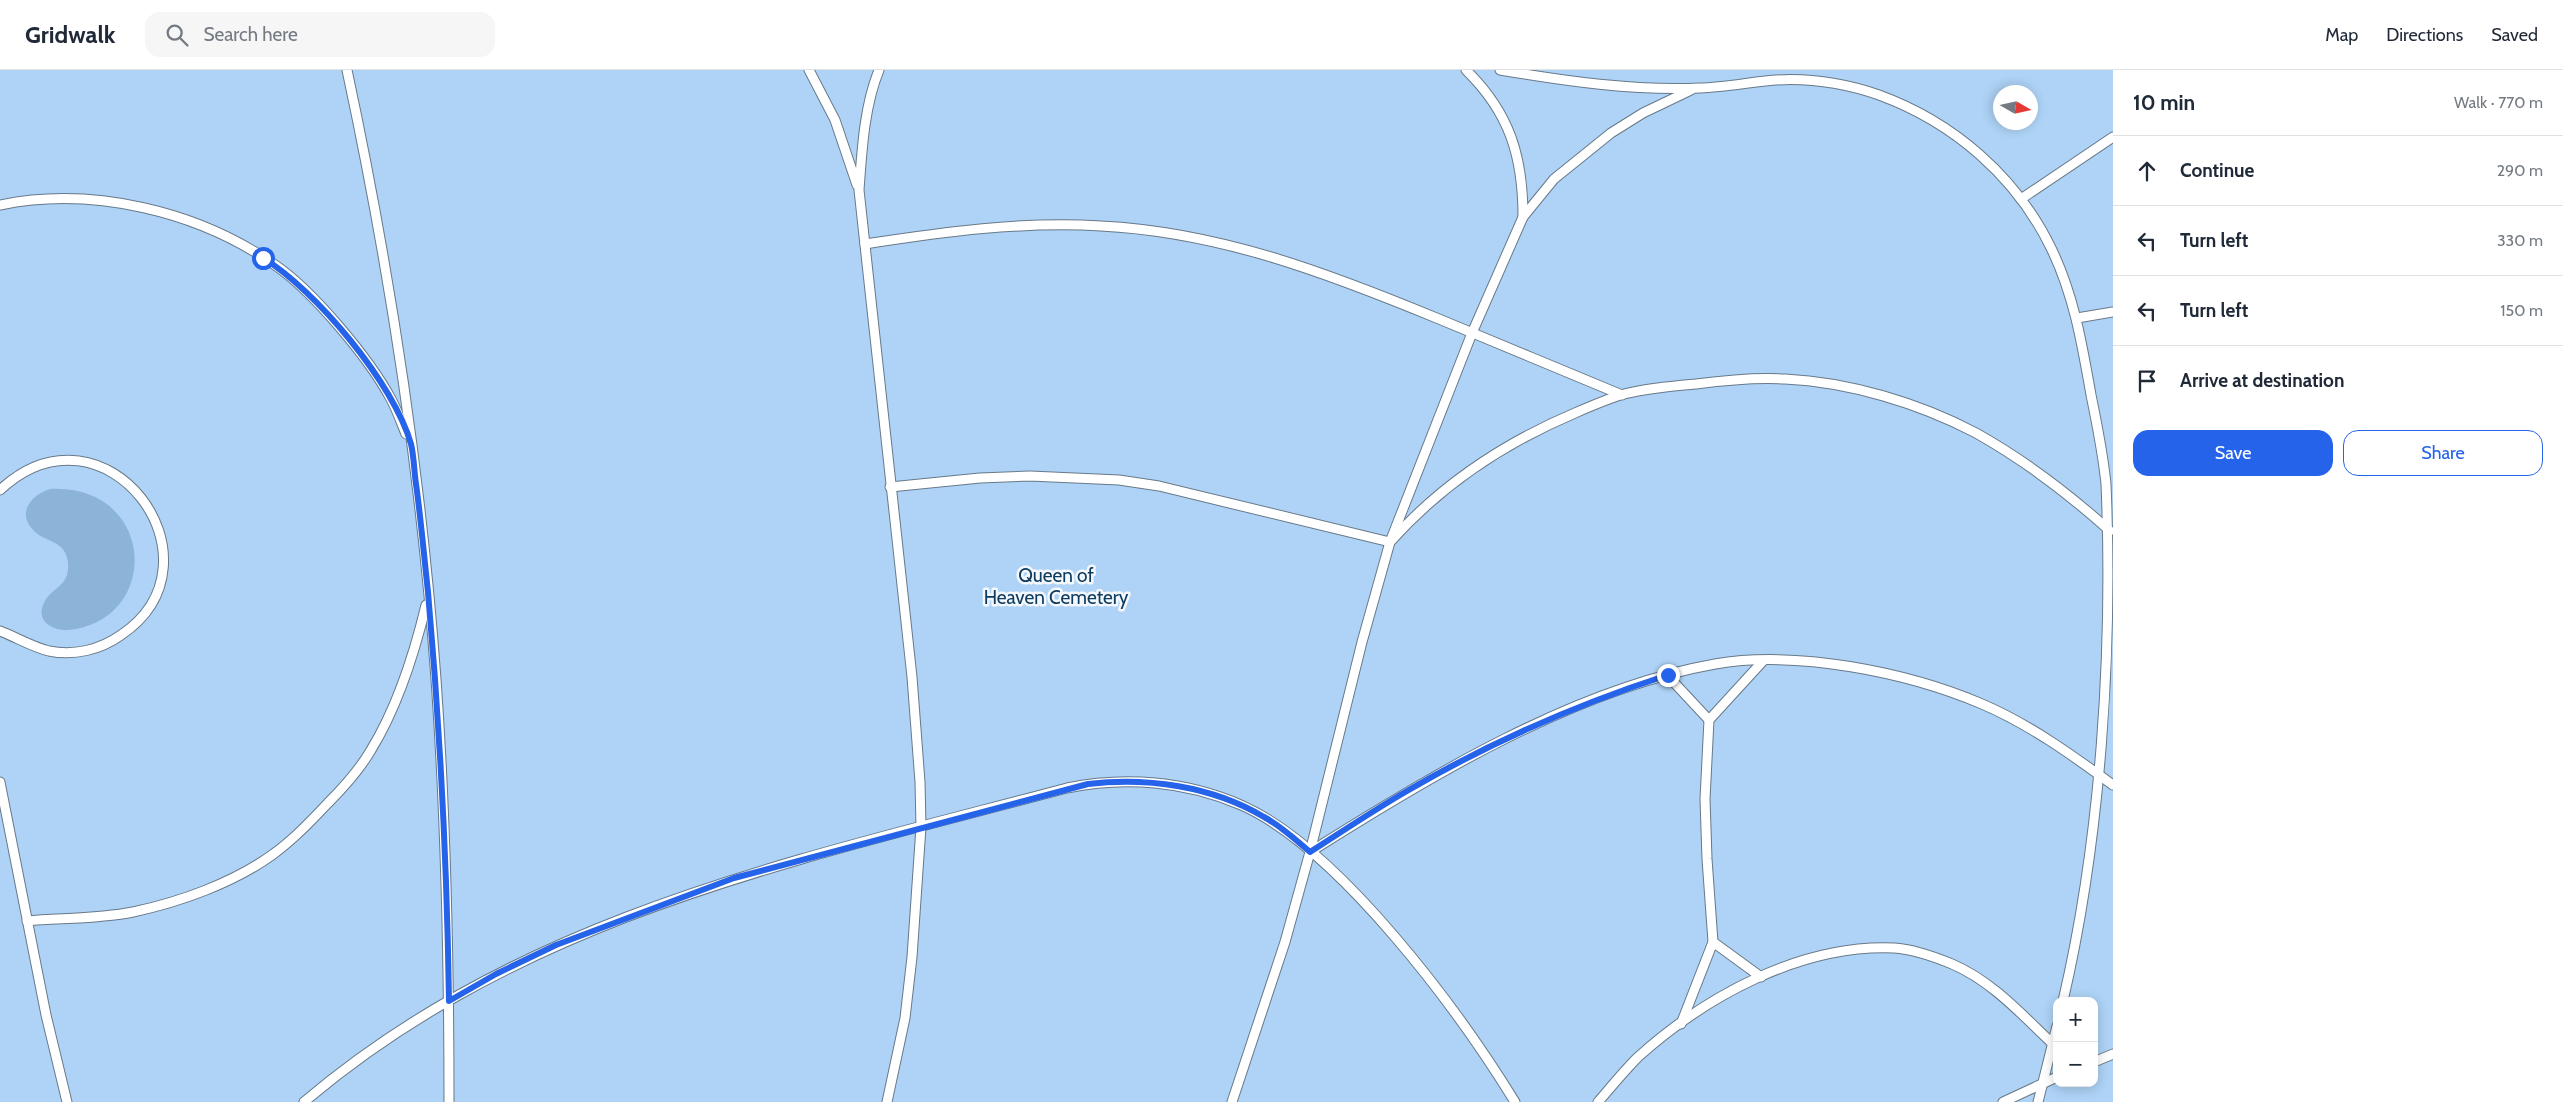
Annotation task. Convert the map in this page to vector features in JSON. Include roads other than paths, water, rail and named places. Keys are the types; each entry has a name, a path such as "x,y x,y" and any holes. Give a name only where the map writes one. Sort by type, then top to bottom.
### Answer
{"lane":[{"path":"347,70 374,198 394,314 428,598 442,785 449,1001 449,1102"},
{"path":"809,70 835,120 859,190"},
{"path":"879,70 873,86 866,121 859,190 917,730 921,827 918,896 905,1018 887,1102"},
{"path":"1466,70 1496,104 1508,126 1520,167 1523,217"},
{"path":"1500,70 1601,84 1697,88 1777,80 1808,80 1875,94 1911,108 1940,124 1990,164 2021,199 2051,248 2077,318 2103,463 2110,531 2111,645 2102,777 2080,914 2064,997"},
{"path":"1232,1102 1277,968 1310,852 1355,669 1390,542 1472,333 1523,217 1554,179 1610,133 1664,101 1697,88"},
{"path":"2021,199 2113,137"},
{"path":"0,205 42,199 79,199 116,203 189,221 226,237 251,251 275,265 302,287 333,321 391,398 411,444"},
{"path":"865,244 972,229 1020,226 1102,226 1176,234 1265,254 1349,282 1622,395"},
{"path":"2077,318 2113,312"},
{"path":"1390,542 1416,513 1444,489 1479,464 1552,423 1622,395 1647,389 1753,379 1818,382 1858,390 1904,404 1975,433 2035,471 2080,505 2110,531"},
{"path":"0,490 22,473 54,462 78,462 102,468 117,475 142,497 158,526 163,559 159,584 149,607 127,632 113,641 90,649 65,652 33,646 0,631"},
{"path":"890,487 980,478 1030,476 1119,480 1159,486 1390,542"},
{"path":"27,921 132,912 182,897 232,878 273,854 308,824 344,787 371,751 393,706 415,650 428,598"},
{"path":"1310,852 1407,791 1456,764 1576,708 1668,675 1717,664 1762,661 1793,662 1868,669 1944,690 1983,705 2018,723 2113,785"},
{"path":"1681,1024 1713,942 1709,912 1706,839 1709,720 1762,661"},
{"path":"1668,675 1709,720"},
{"path":"304,1102 383,1041 496,974 556,945 682,896 734,878 1081,785 1113,781 1139,781 1190,789 1241,805 1265,817 1310,852 1364,904 1393,936 1464,1027 1515,1102"},
{"path":"0,782 27,921 67,1102"},
{"path":"1713,942 1761,977"},
{"path":"1598,1102 1638,1057 1681,1024 1725,994 1761,977 1815,956 1858,949 1896,948 1926,955 1954,965 1983,981 2052,1044"},
{"path":"2038,1102 2053,1040"},
{"path":"2098,1060 2113,1054"},
{"path":"2003,1102 2053,1079"}],"park label":[{"name":"Queen of Heaven Cemetery","path":"1056,586"}]}
